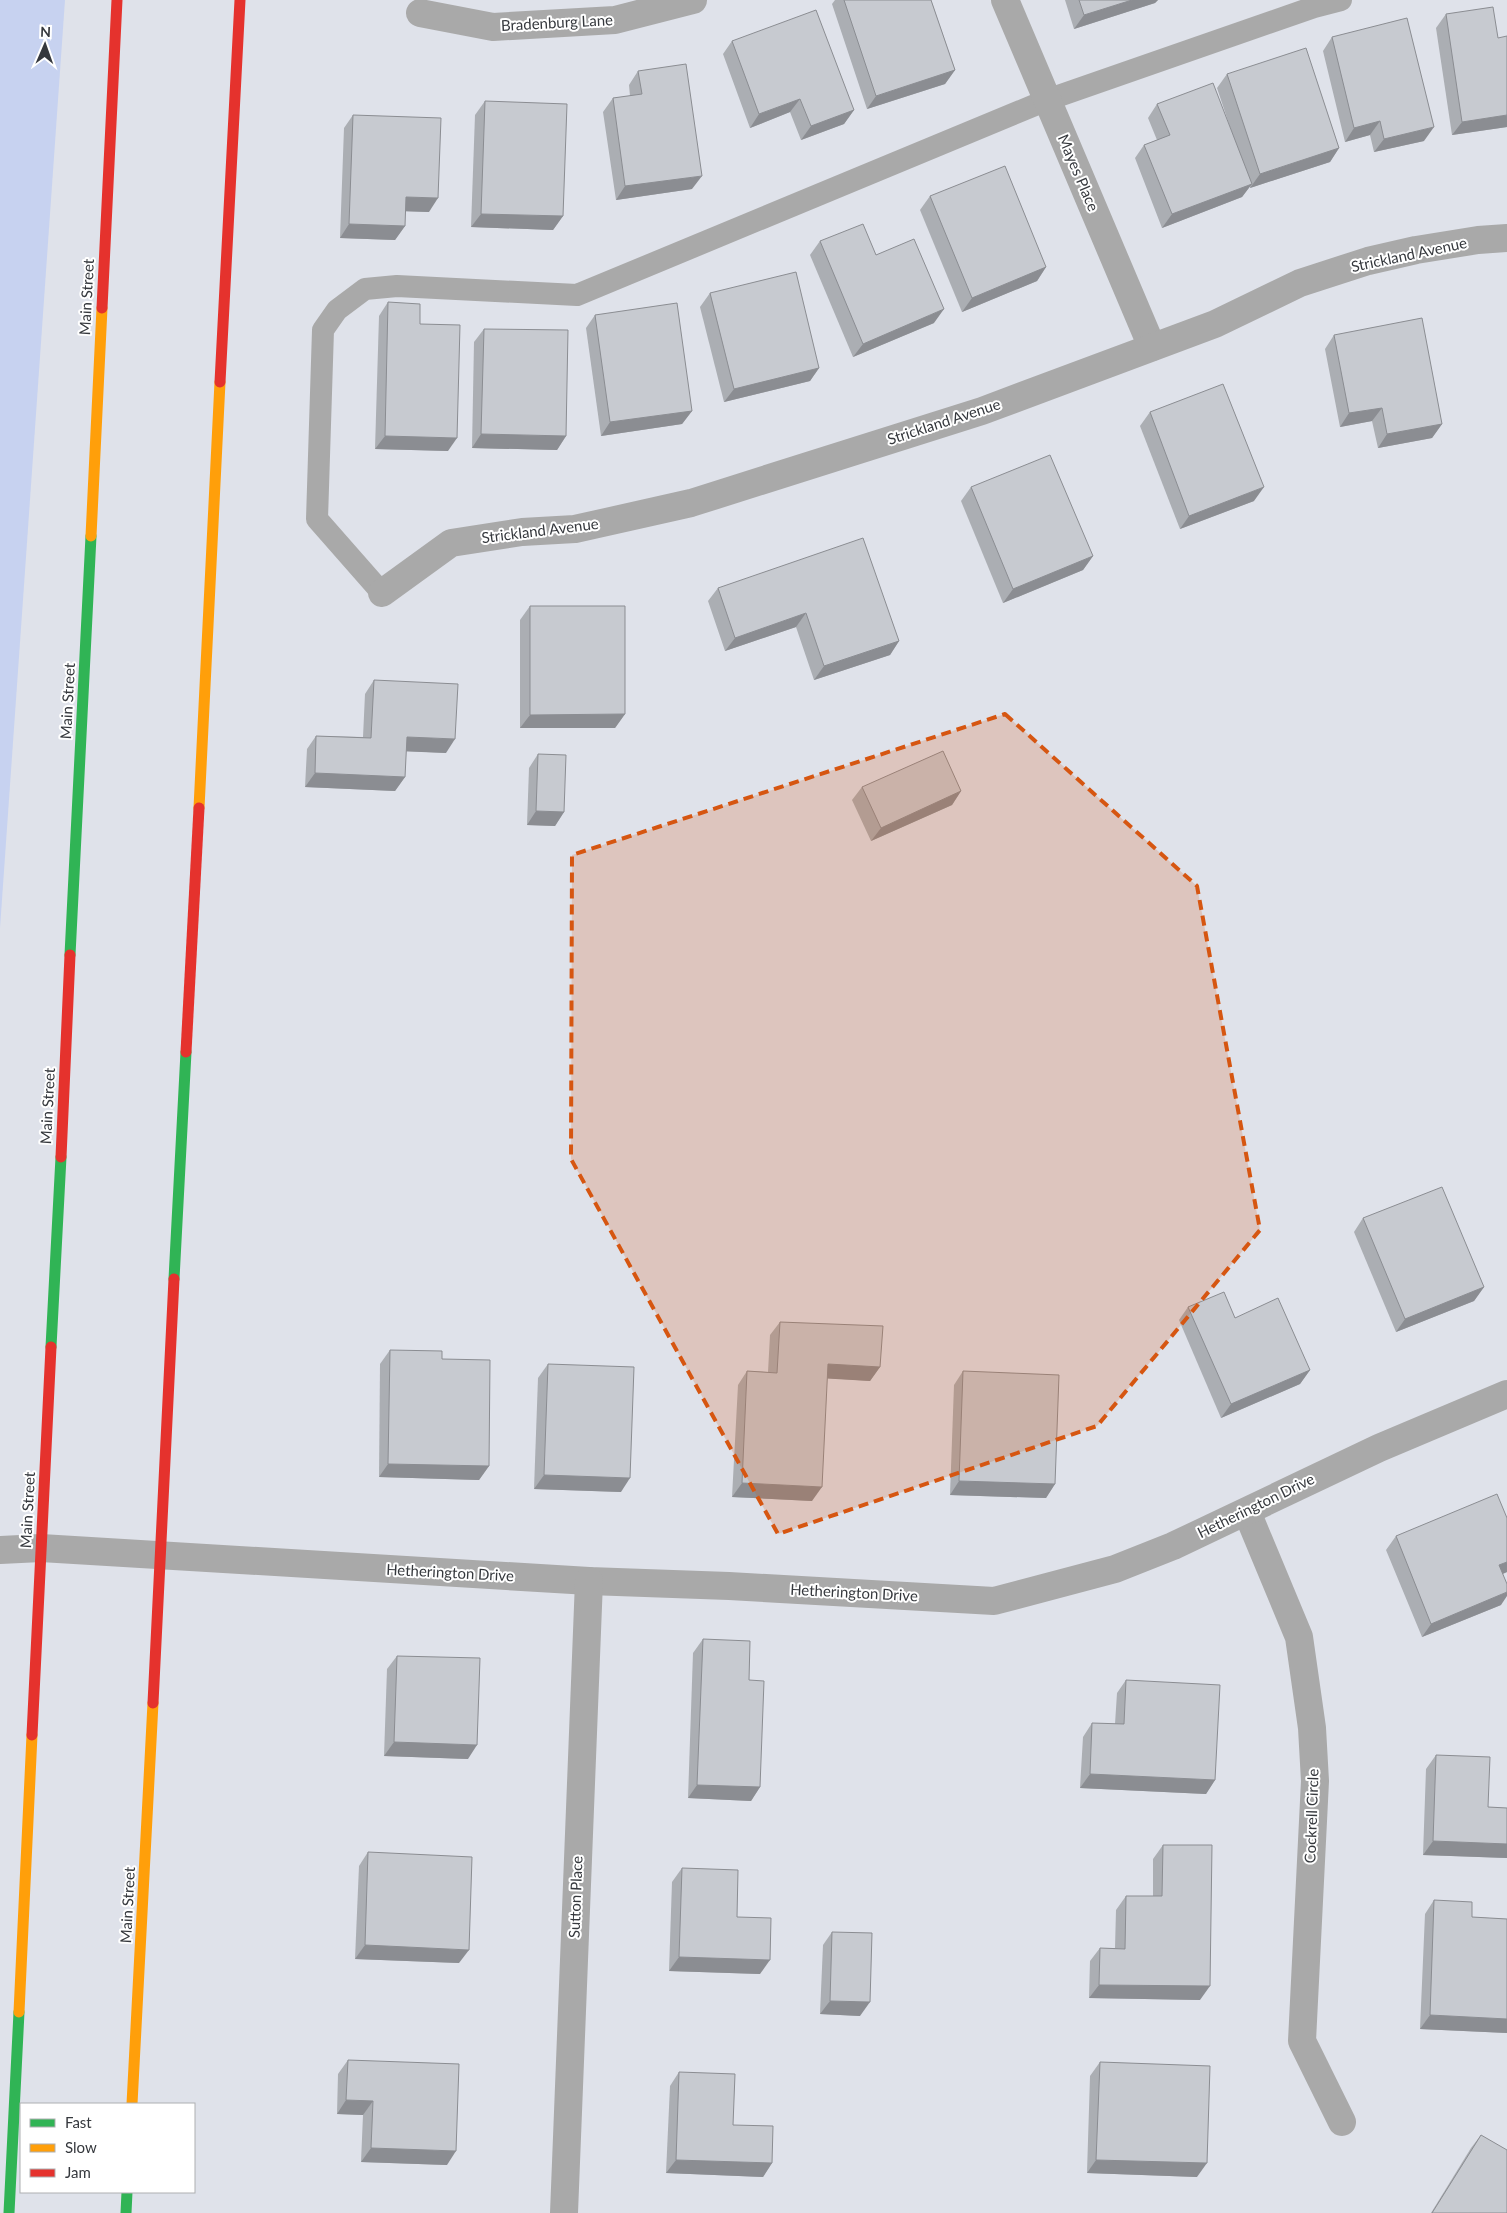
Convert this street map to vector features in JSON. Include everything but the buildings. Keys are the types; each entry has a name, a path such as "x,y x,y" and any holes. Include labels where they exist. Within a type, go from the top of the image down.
{"main road":[{"name":"Main Street","path":"9,2213 117,0"},
{"name":"Main Street","path":"132,2103 240,0"},
{"path":"126,2213 128,2193"}],"street":[{"name":"Bradenburg Lane","path":"420,13 493,26 512,26 615,20 692,0"},
{"name":"Mayes Place","path":"1005,0 1152,347"},
{"name":"Strickland Avenue","path":"382,593 451,543 522,532 575,529 691,503 736,487 982,411 1215,324 1300,283 1368,261 1434,247 1478,240 1507,238"},
{"name":"Hetherington Drive","path":"0,1550 41,1548 589,1581 729,1586 994,1602 1115,1569 1173,1546 1379,1448 1507,1394"},
{"name":"Cockrell Circle","path":"1247,1512 1298,1637 1312,1728 1315,1781 1302,2041 1342,2122"},
{"name":"Sutton Place","path":"564,2213 589,1581"}],"lane":[{"path":"382,593 317,519 324,330 337,310 365,289 397,286 576,295 1047,100 1305,10 1341,0"}],"highlighted area":[{"path":"1005,714 1197,886 1260,1230 1097,1426 778,1534 571,1159 572,855"}],"shaded area":[{"path":"0,0 65,0 0,928"}],"traffic: fast":[{"path":"70,955 91,536"},
{"path":"174,1279 186,1052"},
{"path":"51,1347 61,1157"},
{"path":"9,2213 19,2012"},
{"path":"126,2213 127,2193"}],"traffic: slow":[{"path":"91,536 102,308"},
{"path":"199,808 220,382"},
{"path":"132,2103 153,1703"},
{"path":"19,2012 32,1735"}],"traffic: jam":[{"path":"102,308 117,0"},
{"path":"220,382 240,0"},
{"path":"186,1052 199,808"},
{"path":"61,1157 70,955"},
{"path":"153,1703 174,1279"},
{"path":"32,1735 51,1347"}]}
